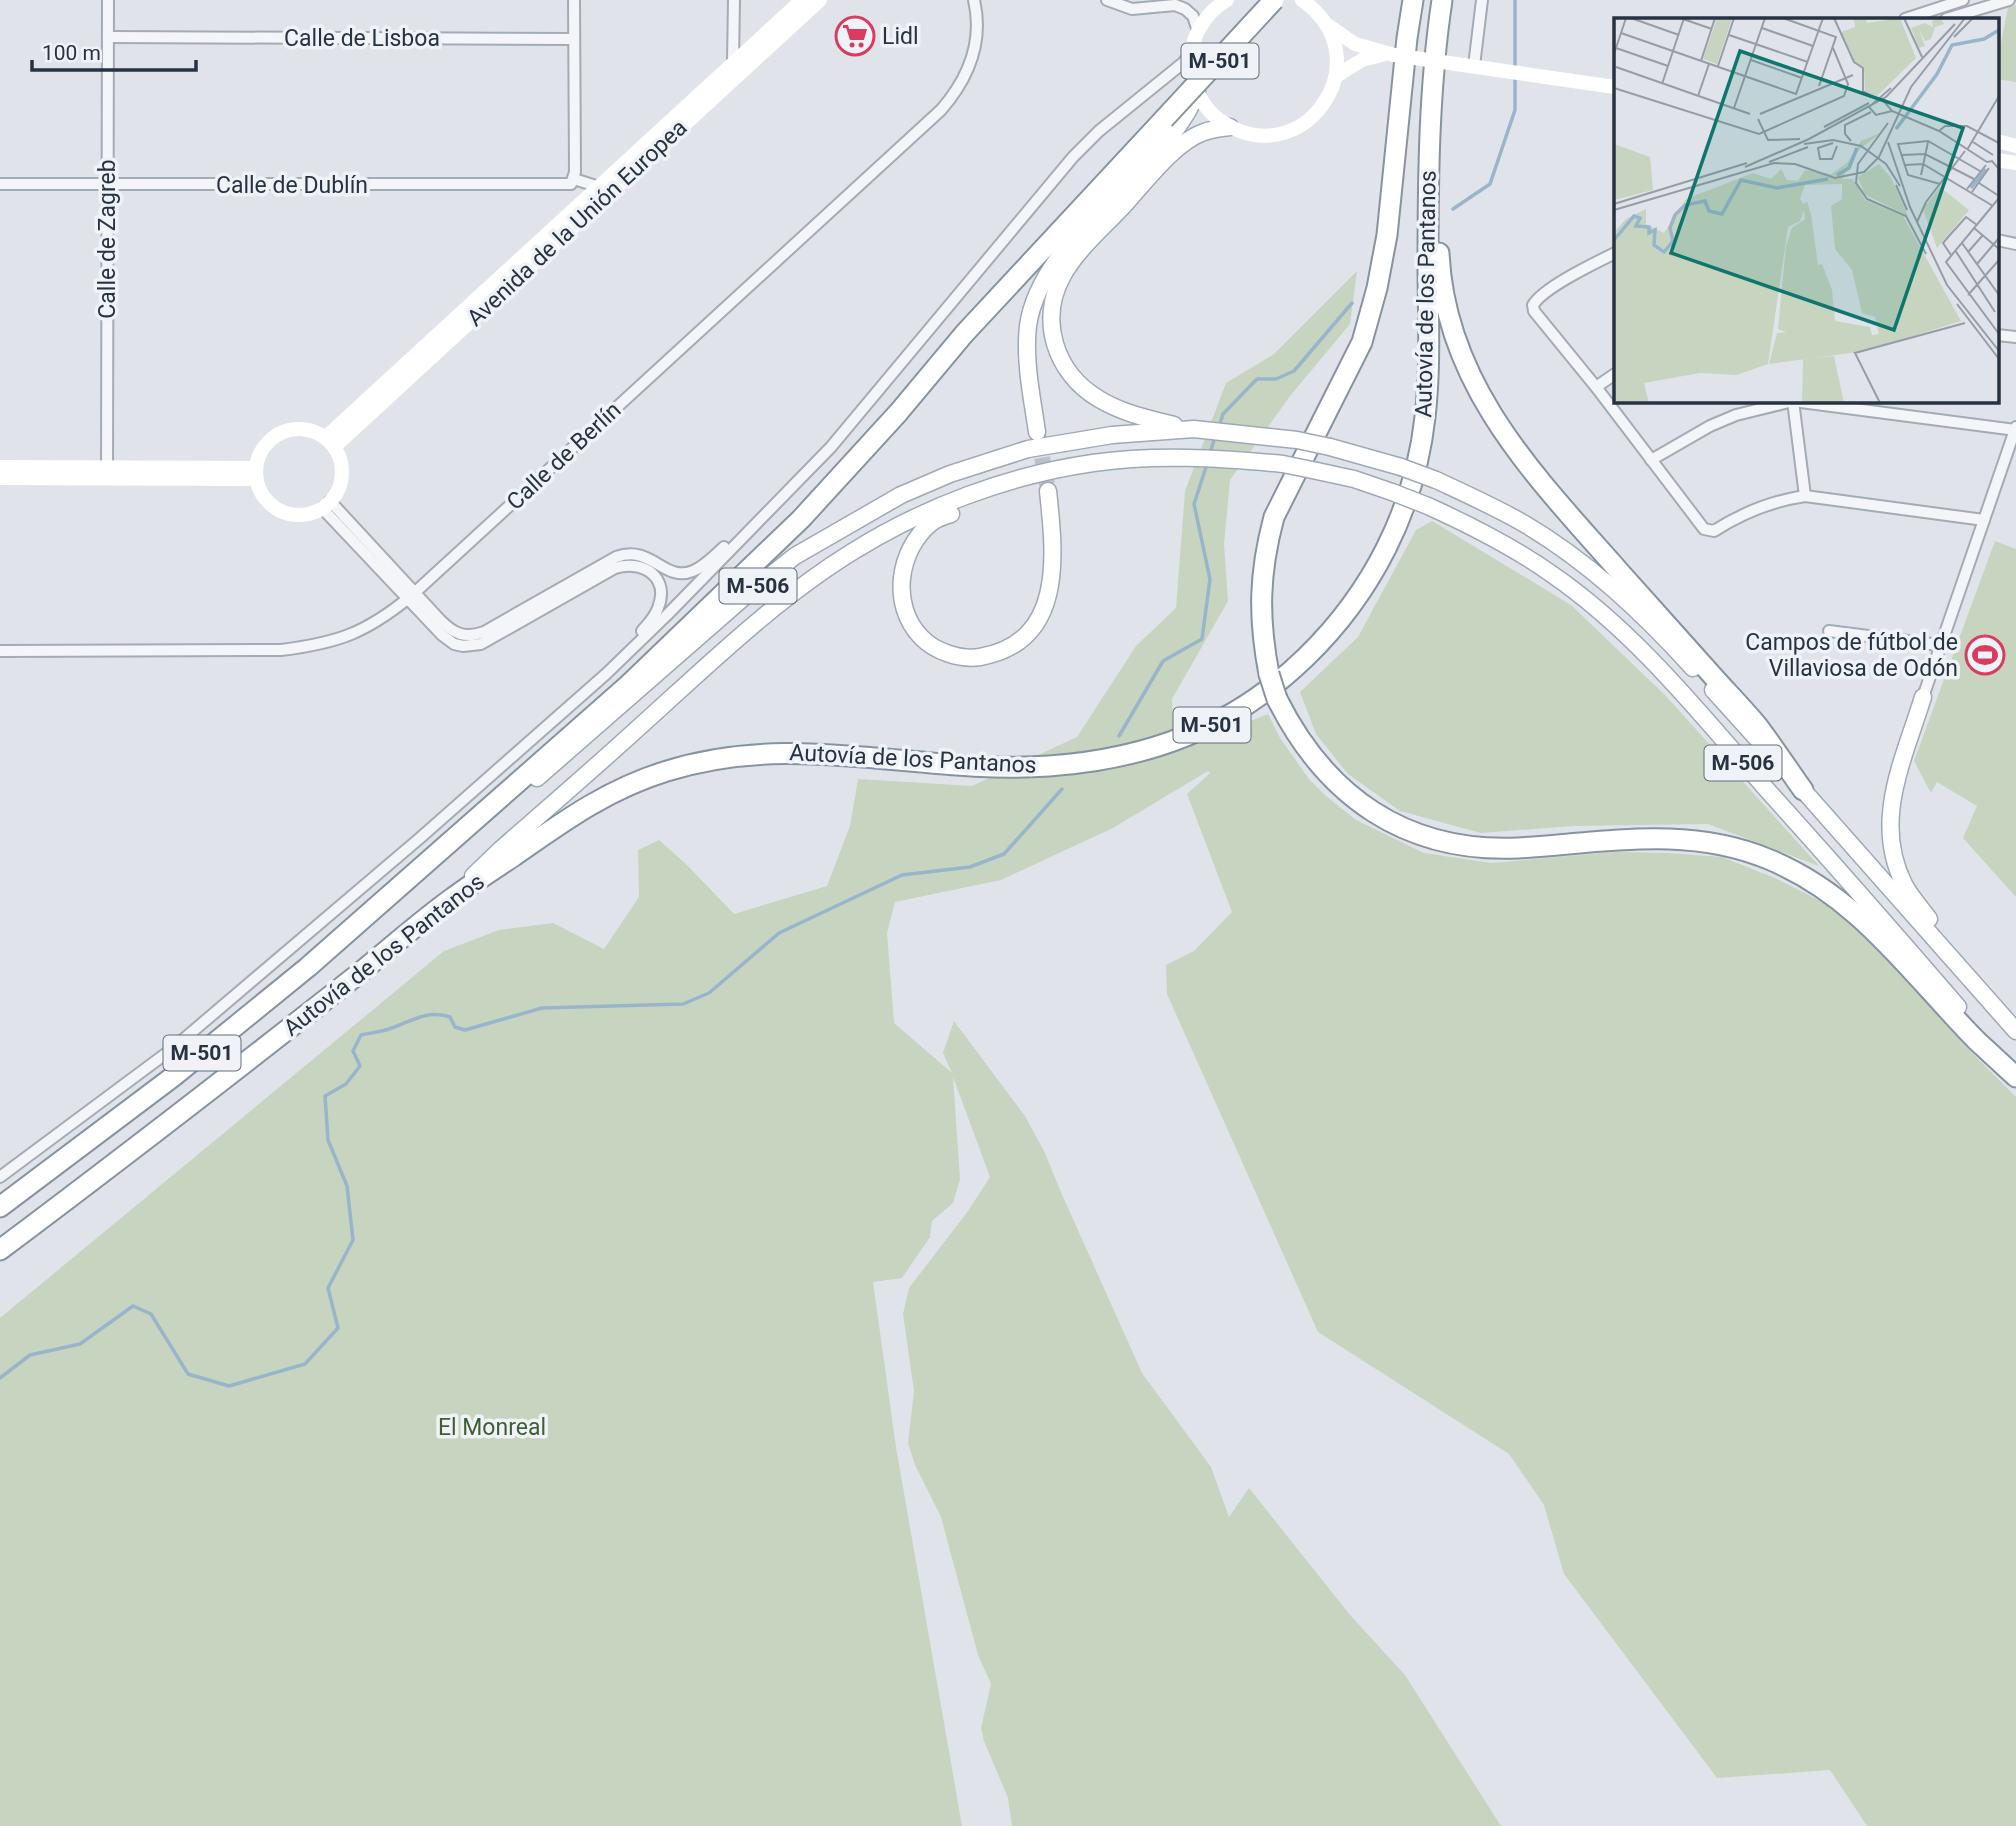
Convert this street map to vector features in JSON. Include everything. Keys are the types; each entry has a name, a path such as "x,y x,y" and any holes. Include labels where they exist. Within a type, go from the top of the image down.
{"highway":[{"name":"Autovía de los Pantanos","path":"0,1207 174,1076 397,891 626,687 801,519 898,413 964,334 1274,0"},
{"path":"1413,0 1387,235 1377,288 1362,342 1274,517 1261,580 1260,616 1269,674 1277,699 1302,744 1318,765 1347,793 1377,815 1439,840 1480,847 1515,848 1668,837 1703,841 1766,858 1797,872 1842,901 1886,942 1977,1040 2016,1076"},
{"name":"Autovía de los Pantanos","path":"0,1250 127,1155 449,900 582,808 614,791 668,770 757,753 794,752 1022,768 1081,764 1122,757 1191,735 1248,705 1287,675 1336,626 1362,591 1385,552 1405,509 1418,462 1428,375 1429,189 1433,90 1443,0"},
{"path":"1433,90 1438,153 1439,270 1448,312 1474,383 1493,419 1532,472 1756,724 1803,790"}],"main road":[{"path":"1037,432 1027,356 1028,326 1032,308 1046,277 1073,240 1175,132 1197,92"},
{"path":"1194,429 1126,412 1098,399 1076,380 1054,346 1050,327 1052,303 1063,275 1084,248 1177,149 1201,132 1230,127"},
{"name":"M-506","path":"397,891 472,834 757,586 795,556 851,522 901,495 950,474 1028,449 1112,435 1194,429 1237,432 1330,447 1436,480 1524,524 1605,581 1659,631 2011,1026"},
{"name":"M-506","path":"449,900 501,849 781,602 852,552 916,517 1007,482 1093,463 1223,458 1283,464 1354,479 1428,506 1513,548 1556,576 1620,629 1668,678 1898,936 1958,1008 2016,1070"},
{"path":"1007,482 983,500 932,521 915,540 902,566 901,593 909,619 922,638 943,652 968,659 995,654 1023,641 1039,619 1049,594 1053,555 1048,491"},
{"path":"1923,697 1892,796 1890,846 1905,887 2011,1026"}],"street":[{"name":"Calle de Zagreb","path":"107,473 108,0"},
{"path":"574,0 574,178 578,203"},
{"path":"733,62 734,0"},
{"name":"Avenida de la Unión Europea","path":"329,442 596,186 802,0"},
{"name":"Avenida de la Unión Europea","path":"329,442 820,0"},
{"name":"Calle de Berlín","path":"0,651 281,650 316,645 351,634 383,619 940,110 968,73 974,54 977,37 974,0"},
{"path":"1107,0 1132,9 1175,5 1193,16 1198,31"},
{"path":"1190,54 1197,92 1216,118 1230,127 1255,135 1293,130 1309,120 1322,107 1331,92 1338,59 1335,41 1328,25 1315,9 1302,0"},
{"path":"1474,66 1482,0"},
{"path":"1908,18 1963,0"},
{"path":"1949,18 2009,0"},
{"path":"0,1177 172,1049 420,838 606,674 831,447 1073,157 1099,131 1183,63 1190,54 1198,31 1218,1"},
{"path":"1328,25 1356,44 1394,55 1614,87"},
{"name":"Calle de Lisboa","path":"109,37 574,39"},
{"path":"1336,76 1374,55 1394,55"},
{"path":"1998,141 2016,146"},
{"path":"1998,160 2016,163"},
{"name":"Calle de Dublín","path":"0,184 574,178 596,186"},
{"path":"1998,240 2016,244"},
{"path":"1614,254 1554,287 1535,301 1534,311 1704,528 1714,531 1761,507 1805,496 1984,520"},
{"path":"1998,335 2016,337"},
{"path":"1596,387 1614,375"},
{"path":"1651,460 1710,426 1736,415 1789,402"},
{"path":"1793,402 1805,496"},
{"path":"1801,402 2016,429 1923,697"},
{"path":"305,429 329,442 342,467 336,494 326,505 301,516 286,514 263,497 256,473 259,456 266,443 277,435 305,429"},
{"path":"0,467 107,473"},
{"path":"0,478 107,473 256,473"},
{"path":"411,596 453,632 468,636 477,635 624,554 640,554 680,574 691,572 706,563 782,497"},
{"path":"326,505 447,639 463,646 490,639 615,568 626,564 645,568 657,582 660,592 657,611 606,674"},
{"path":"1829,631 1939,645"}],"green space":[{"path":"2016,5 2016,82 1998,79 1998,58 2008,7"},
{"name":"El Monreal","path":"1357,271 1350,324 1290,396 1230,480 1224,544 1228,601 1172,699 1174,752 1268,714 1280,738 1309,779 1326,796 1356,820 1424,853 1491,863 1615,852 1669,853 1722,857 1775,878 1830,906 1874,945 1972,1053 2016,1097 2016,1826 1867,1826 1830,1770 1717,1778 1564,1574 1544,1505 1509,1454 1318,1332 1167,994 1166,965 1194,951 1232,912 1187,794 1210,773 1208,771 1113,828 1001,880 895,902 887,933 894,1023 952,1073 943,1053 954,1021 1025,1116 1045,1153 1142,1373 1211,1467 1229,1517 1249,1488 1350,1615 1405,1675 1501,1826 1012,1826 1008,1798 981,1728 991,1684 978,1655 941,1517 915,1465 908,1443 914,1391 903,1314 909,1288 968,1211 990,1177 953,1077 960,1179 953,1203 932,1221 930,1237 902,1278 873,1282 896,1447 962,1826 0,1826 0,1318 444,951 499,930 553,923 604,949 639,897 638,850 659,840 734,914 827,886 850,826 858,779 972,786 1077,737 1136,646 1176,608 1185,491 1226,383 1274,354"},
{"path":"1432,521 1571,605 1666,696 1819,866 1708,824 1574,826 1481,833 1400,811 1348,774 1316,734 1300,692 1358,637 1416,530"},
{"name":"Campos de fútbol de Villaviosa de Odón","path":"1995,541 2016,549 2016,897 1963,838 1977,806 1937,782 1931,793 1914,761"}],"waterway":[{"path":"1515,0 1515,68"},
{"path":"1453,209 1490,184 1515,110 1515,76"},
{"path":"1219,427 1223,414 1257,379 1276,379 1294,371 1352,303"},
{"path":"1210,453 1215,437"},
{"path":"1119,736 1163,661 1202,639 1210,579 1194,504 1207,464"},
{"path":"0,1378 30,1355 80,1344 133,1306 151,1314 188,1374 229,1386 305,1364 338,1328 328,1288 353,1240 347,1186 328,1140 325,1096 346,1084 360,1066 353,1051 361,1035 434,1015 450,1017 455,1027 465,1030 542,1008 683,1004 709,993 779,933 902,875 970,867 1004,854 1062,789"}],"tunnel":[{"path":"1038,434 1047,484"}],"place":[{"name":"Lidl","path":"855,36"},
{"name":"Campos de fútbol de Villaviosa de Odón","path":"1985,655"}]}
